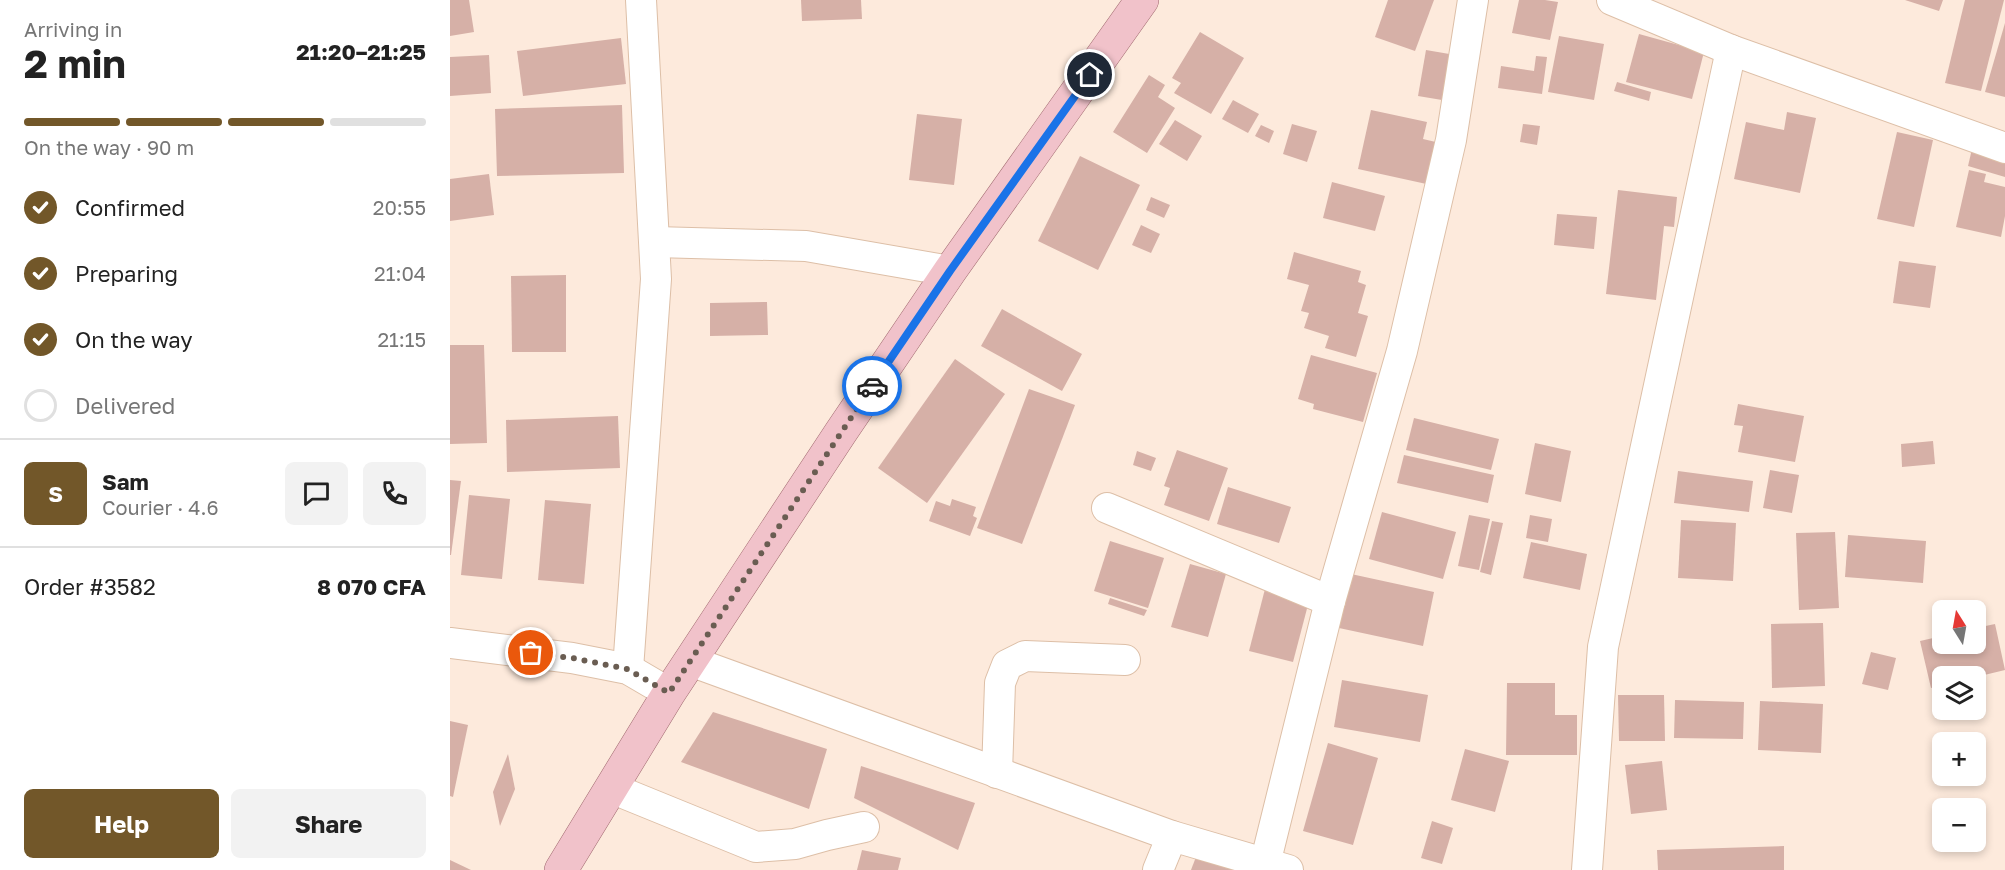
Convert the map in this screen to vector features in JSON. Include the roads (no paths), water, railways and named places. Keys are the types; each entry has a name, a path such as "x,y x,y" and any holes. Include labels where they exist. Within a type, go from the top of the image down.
{"main road":[{"path":"561,870 669,693 841,432 950,271 1142,0"}],"street":[{"path":"627,669 656,279 641,0"},
{"path":"690,661 1172,837 1276,867 1330,601 1402,351 1452,140 1473,0"},
{"path":"1612,0 1731,51 2005,147"},
{"path":"1587,870 1603,647 1731,51"},
{"path":"655,242 806,246 950,271"},
{"path":"1107,508 1330,601"},
{"path":"450,643 572,658 627,669 669,693"},
{"path":"997,773 1000,683 1007,665 1025,656 1125,660"},
{"path":"612,788 756,847 795,844 864,827"},
{"path":"1158,870 1172,837"}]}
